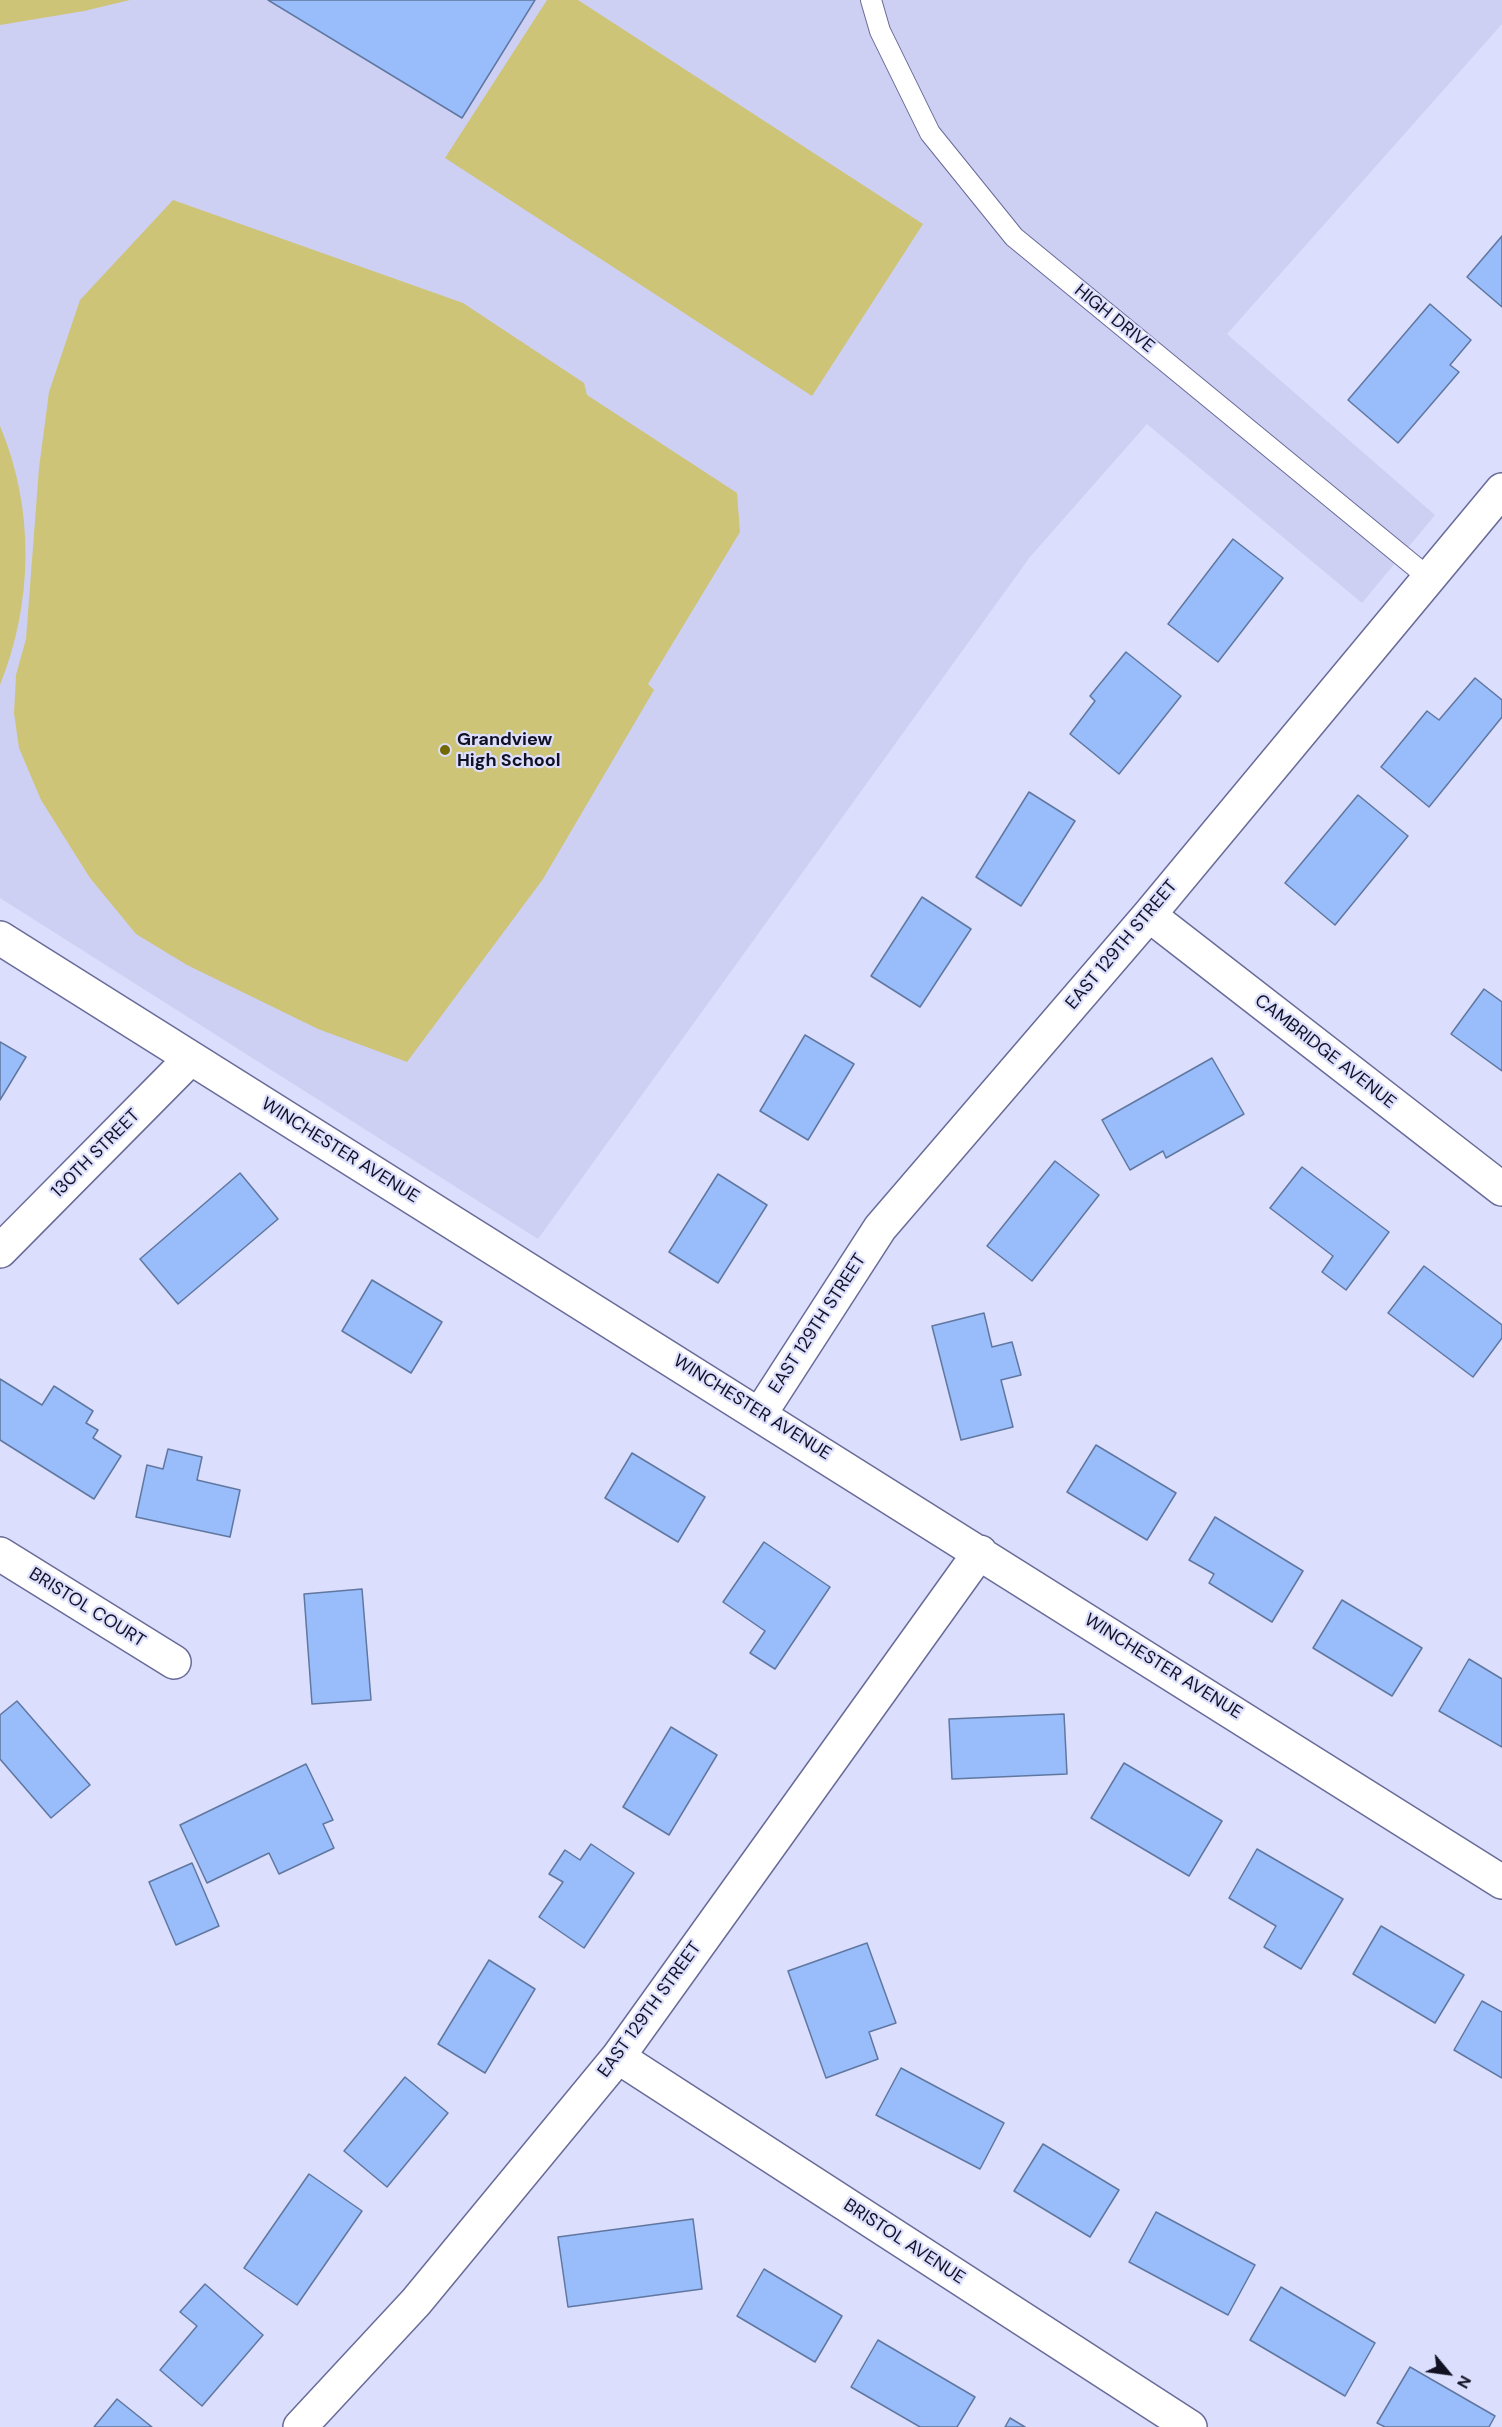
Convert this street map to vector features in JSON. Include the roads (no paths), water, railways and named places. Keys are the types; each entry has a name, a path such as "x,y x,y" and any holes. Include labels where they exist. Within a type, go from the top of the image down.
{"street":[{"name":"EAST 129TH STREET","path":"760,1414 880,1228 1149,915 1502,490"},
{"name":"CAMBRIDGE AVENUE","path":"1149,915 1502,1189"},
{"name":"WINCHESTER AVENUE","path":"0,938 760,1414 974,1560 1502,1882"},
{"name":"130TH STREET","path":"0,1251 191,1058"},
{"name":"BRISTOL COURT","path":"0,1554 174,1662"},
{"name":"EAST 129TH STREET","path":"300,2427 416,2302 618,2056 974,1560"},
{"name":"BRISTOL AVENUE","path":"618,2056 1190,2427"}],"lane":[{"name":"HIGH DRIVE","path":"871,0 880,31 930,134 1014,237 1429,578"}],"place":[{"name":"Grandview High School","path":"445,750"}]}
